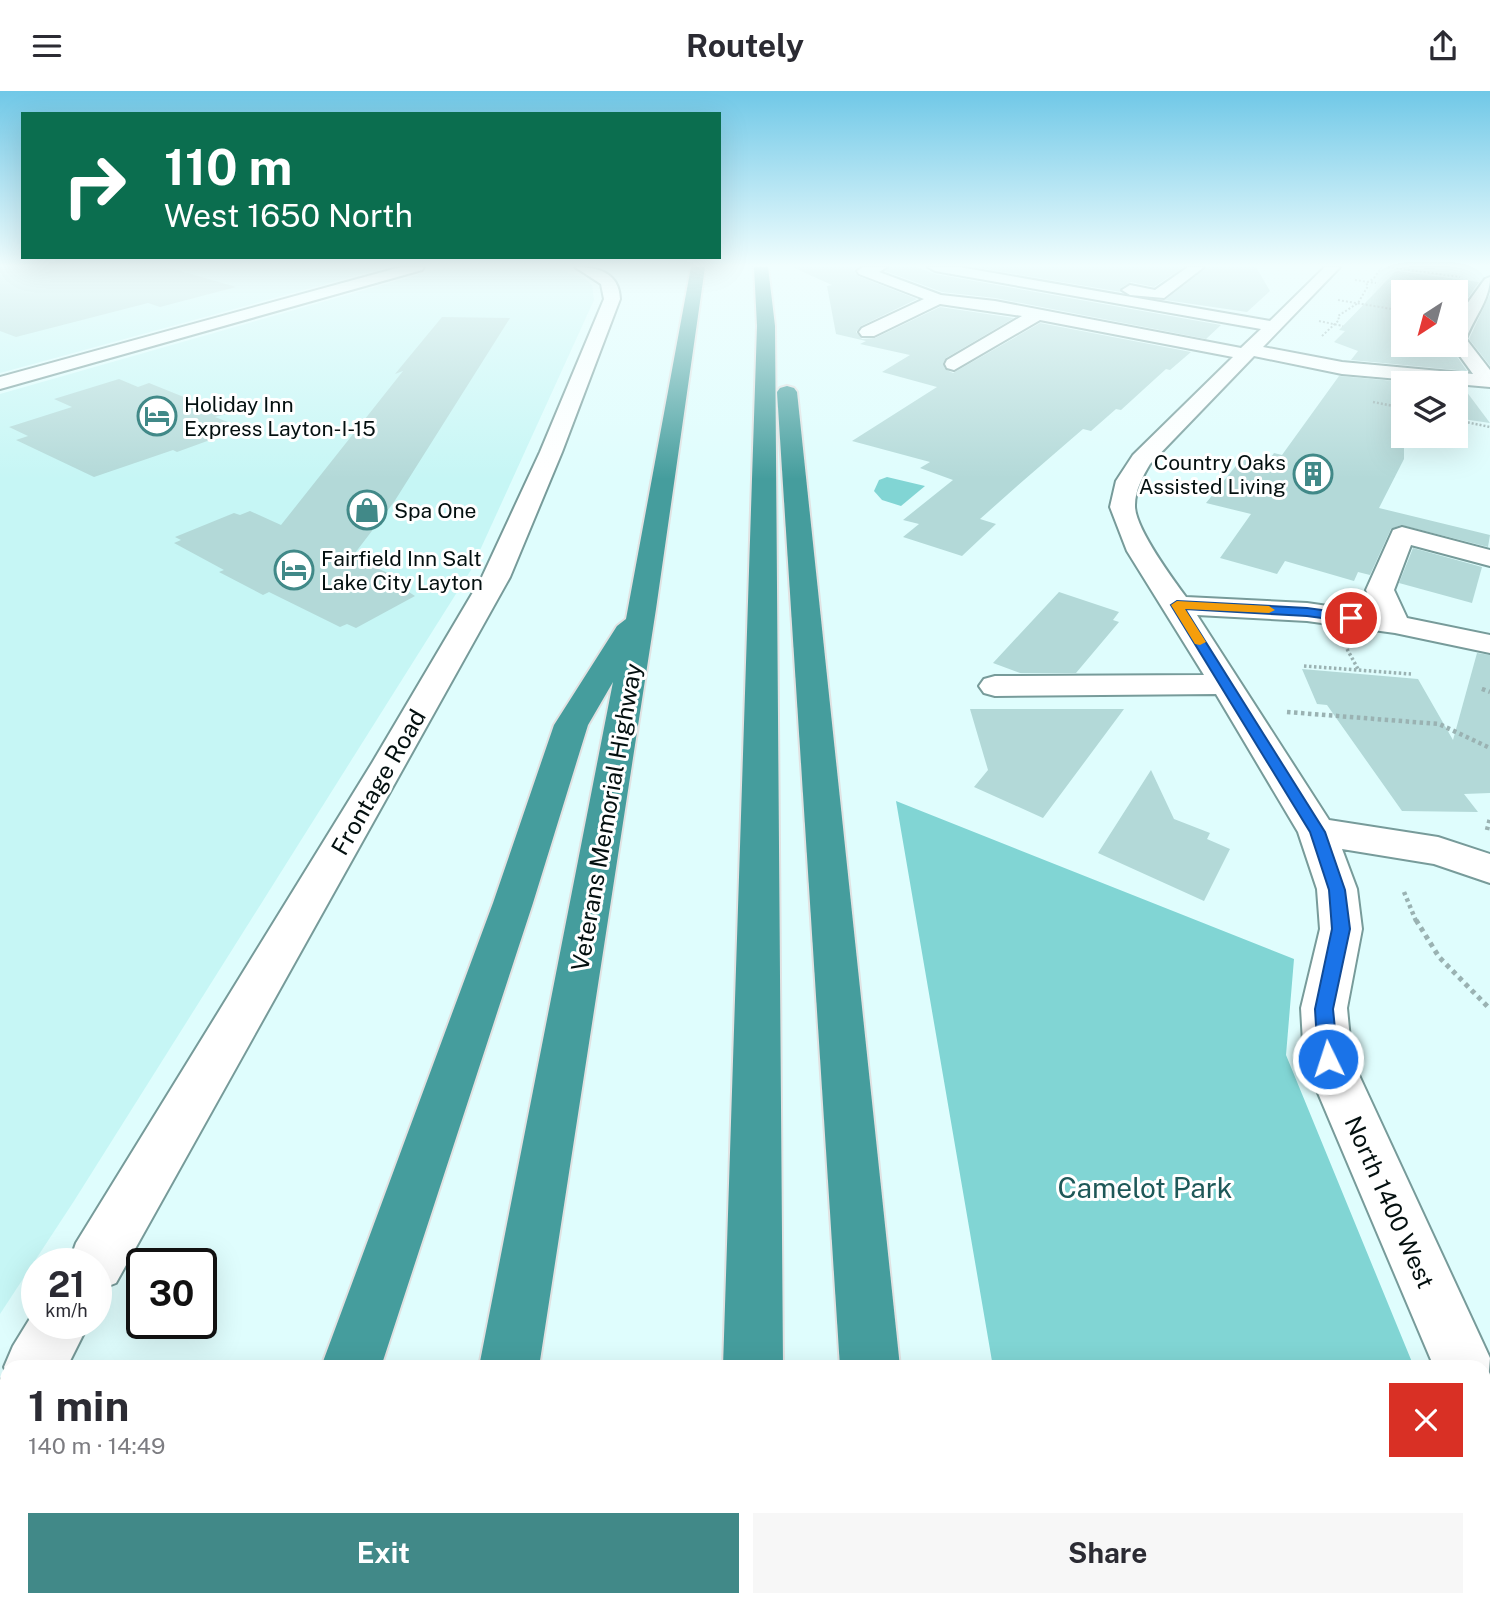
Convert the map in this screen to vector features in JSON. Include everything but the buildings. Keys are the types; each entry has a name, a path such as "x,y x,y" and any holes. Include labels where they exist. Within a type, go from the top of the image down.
{"highway":[{"name":"Veterans Memorial Highway","path":"510,1360 642,609 686,338"},
{"path":"753,1360 766,338"},
{"path":"775,338 783,348 869,1360"},
{"path":"353,1360 513,903 571,725 642,609"}],"street":[{"path":"0,383 163,338"},
{"name":"Frontage Road","path":"105,1248 390,763 496,577 597,338"},
{"path":"954,364 998,338"},
{"path":"1168,338 1342,367 1489,381"},
{"path":"1247,352 1261,338"},
{"path":"1457,338 1489,381"},
{"name":"North 1400 West","path":"1247,352 1141,460 1125,494 1140,551 1177,605 1317,832 1337,890 1341,929 1324,1009 1328,1059 1461,1360"},
{"path":"1395,624 1380,590 1402,535 1490,558"},
{"path":"1177,605 1307,612 1395,624 1490,644"},
{"path":"995,686 1233,696"},
{"path":"1317,832 1438,851 1490,869"},
{"path":"38,1360 51,1339"}],"path":[{"path":"1319,342 1323,338"},
{"path":"1468,422 1490,427"},
{"path":"1341,638 1359,671"},
{"path":"1304,666 1411,674"},
{"path":"1482,689 1490,692"},
{"path":"1233,696 1439,723 1490,748"},
{"path":"1404,892 1415,926 1439,960 1490,1009"}],"shaded area":[{"path":"0,338 129,338 0,373"},
{"path":"197,338 577,338 471,570 43,1248 21,1248 21,1282 0,1314 0,394"}],"green space":[{"path":"887,477 925,486 901,506 882,500 874,491 879,480"},
{"name":"Camelot Park","path":"896,801 1294,959 1286,1055 1411,1360 992,1360"}],"slow traffic":[{"path":"1200,642 1177,605 1269,610"}],"place":[{"name":"Holiday Inn Express Layton-I-15","path":"157,416"},
{"name":"Country Oaks Assisted Living","path":"1313,474"},
{"name":"Spa One","path":"367,510"},
{"name":"Fairfield Inn Salt Lake City Layton","path":"294,570"}],"route":[{"path":"1328,1059 1324,1009 1341,929 1337,890 1317,832 1177,605 1307,612 1351,618"}]}
